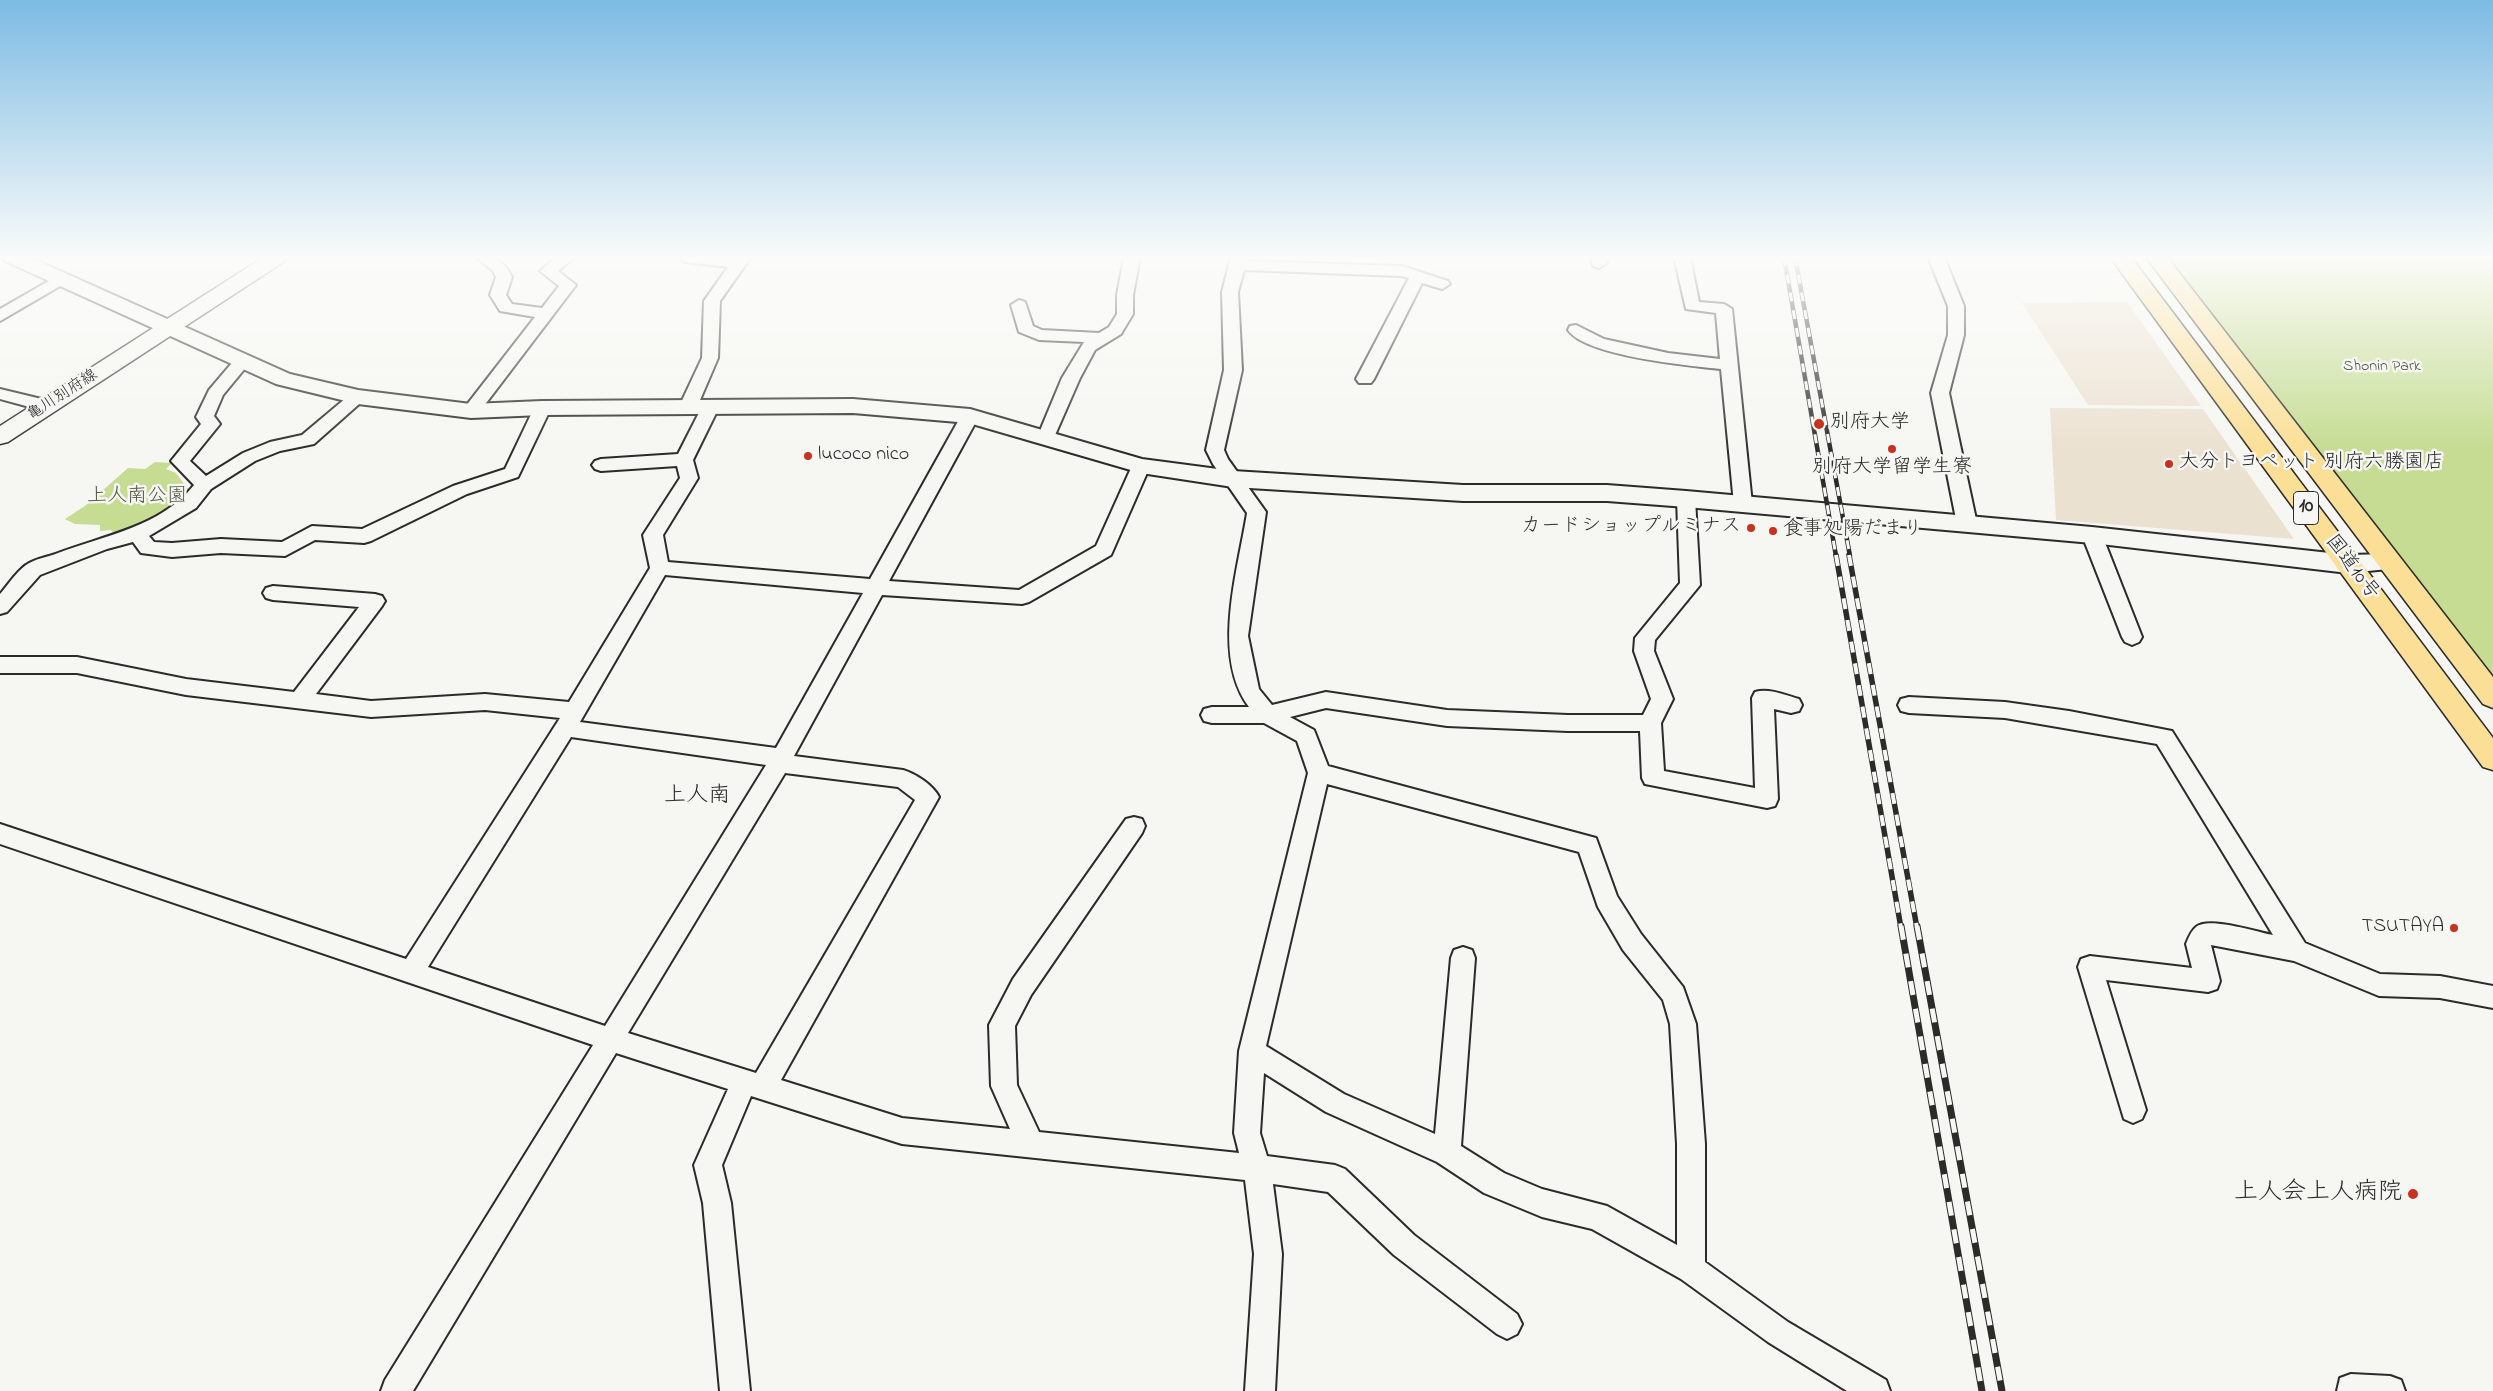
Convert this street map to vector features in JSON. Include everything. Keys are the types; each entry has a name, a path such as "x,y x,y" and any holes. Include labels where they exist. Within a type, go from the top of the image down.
{"highway":[{"name":"国道10号","path":"2168,322 2493,759"},
{"name":"国道10号","path":"2206,322 2493,697"}],"main road":[{"name":"亀川別府線","path":"0,437 176,322"}],"street":[{"path":"153,322 283,378 358,397 471,411 542,408 853,406 970,416 1141,466 1233,479 1463,493 1607,493 2092,535 2348,564 2389,562"},
{"path":"471,411 540,322"},
{"path":"688,407 710,358 711,322"},
{"path":"1023,322 1025,329 1039,335 1100,338"},
{"path":"1046,438 1071,378 1088,347 1115,330 1120,322"},
{"path":"1231,322 1233,370 1215,450 1219,460 1257,512 1238,636 1249,691 1268,715 1306,736 1318,773 1252,1051 1247,1132 1257,1168 1268,1254 1260,1391"},
{"path":"1365,379 1394,322"},
{"path":"1725,322 1743,504"},
{"path":"1956,322 1956,335 1940,393 1967,524"},
{"path":"1576,330 1599,343 1668,358 1729,365"},
{"path":"204,485 180,461 211,424 205,418 208,405 215,391 243,361"},
{"path":"0,394 48,406"},
{"path":"0,607 32,570 101,544 137,534 158,524 189,504 204,485 249,457 276,446 308,440 358,397"},
{"path":"412,972 570,719 660,568 653,535 690,478 684,460 710,407"},
{"path":"137,534 148,548 172,550 221,546 285,549 312,533 364,536 460,490 512,473 542,408"},
{"path":"396,1391 612,1040 782,758 970,416"},
{"path":"601,465 684,460"},
{"path":"660,568 875,587 1022,596 1104,550 1141,466"},
{"path":"1686,499 1690,585 1645,638 1644,651 1662,699 1650,723 1653,778 1767,798 1763,698 1791,705"},
{"path":"2092,535 2132,637"},
{"path":"273,593 375,601 300,700"},
{"path":"0,665 77,665 186,687 371,709 485,702 782,758 791,766 903,779 928,797 753,1084 708,1165 717,1203 735,1391"},
{"path":"1212,715 1268,715 1326,700 1447,718 1568,723 1650,723"},
{"path":"1909,705 1952,704 2054,716 2164,737 2296,951"},
{"path":"1318,773 1588,845 1606,900 1632,942 1674,995 1683,1024 1691,1144 1691,1269"},
{"path":"1032,1146 1004,1086 1002,1025 1022,987 1134,826"},
{"path":"0,834 612,1040 902,1131 1257,1168 1335,1179 1404,1245 1507,1324"},
{"path":"2132,1110 2090,967 2208,981 2198,944 2205,934 2222,935 2296,951 2379,985 2440,986 2493,997"},
{"path":"1447,1153 1463,958"},
{"path":"1252,1051 1335,1102 1447,1153 1502,1186 1542,1203 1597,1216 1691,1269 1778,1332 1875,1391"},
{"path":"2350,1389 2390,1391"}],"shaded area":[{"path":"2034,322 2141,322 2201,406 2088,405"},
{"path":"2050,408 2203,409 2294,539 2056,520"}],"green space":[{"name":"Shonin Park","path":"2215,322 2493,322 2493,678 2382,559"},
{"name":"上人南公園","path":"155,462 172,463 166,469 176,473 188,489 172,506 156,518 117,536 111,530 100,531 100,525 75,524 65,519 85,506 128,468 145,469"}],"railway":[{"path":"1795,322 1836,556"},
{"path":"1807,322 1850,556"},
{"path":"1836,555 1901,928"},
{"path":"1849,555 1917,928"},
{"path":"1901,926 1982,1391"},
{"path":"1917,926 2002,1391"}],"place":[{"name":"別府大学","path":"1819,424"},
{"name":"別府大学留学生寮","path":"1892,449"},
{"name":"lucoco nico","path":"808,456"},
{"name":"大分トヨペット 別府六勝園店","path":"2169,464"},
{"name":"カードショップルミナス","path":"1751,528"},
{"name":"食事処陽だまり","path":"1773,531"},
{"name":"TSUTAYA","path":"2454,928"},
{"name":"上人会上人病院","path":"2413,1194"}],"district":[{"name":"上人南","path":"697,797"}]}
